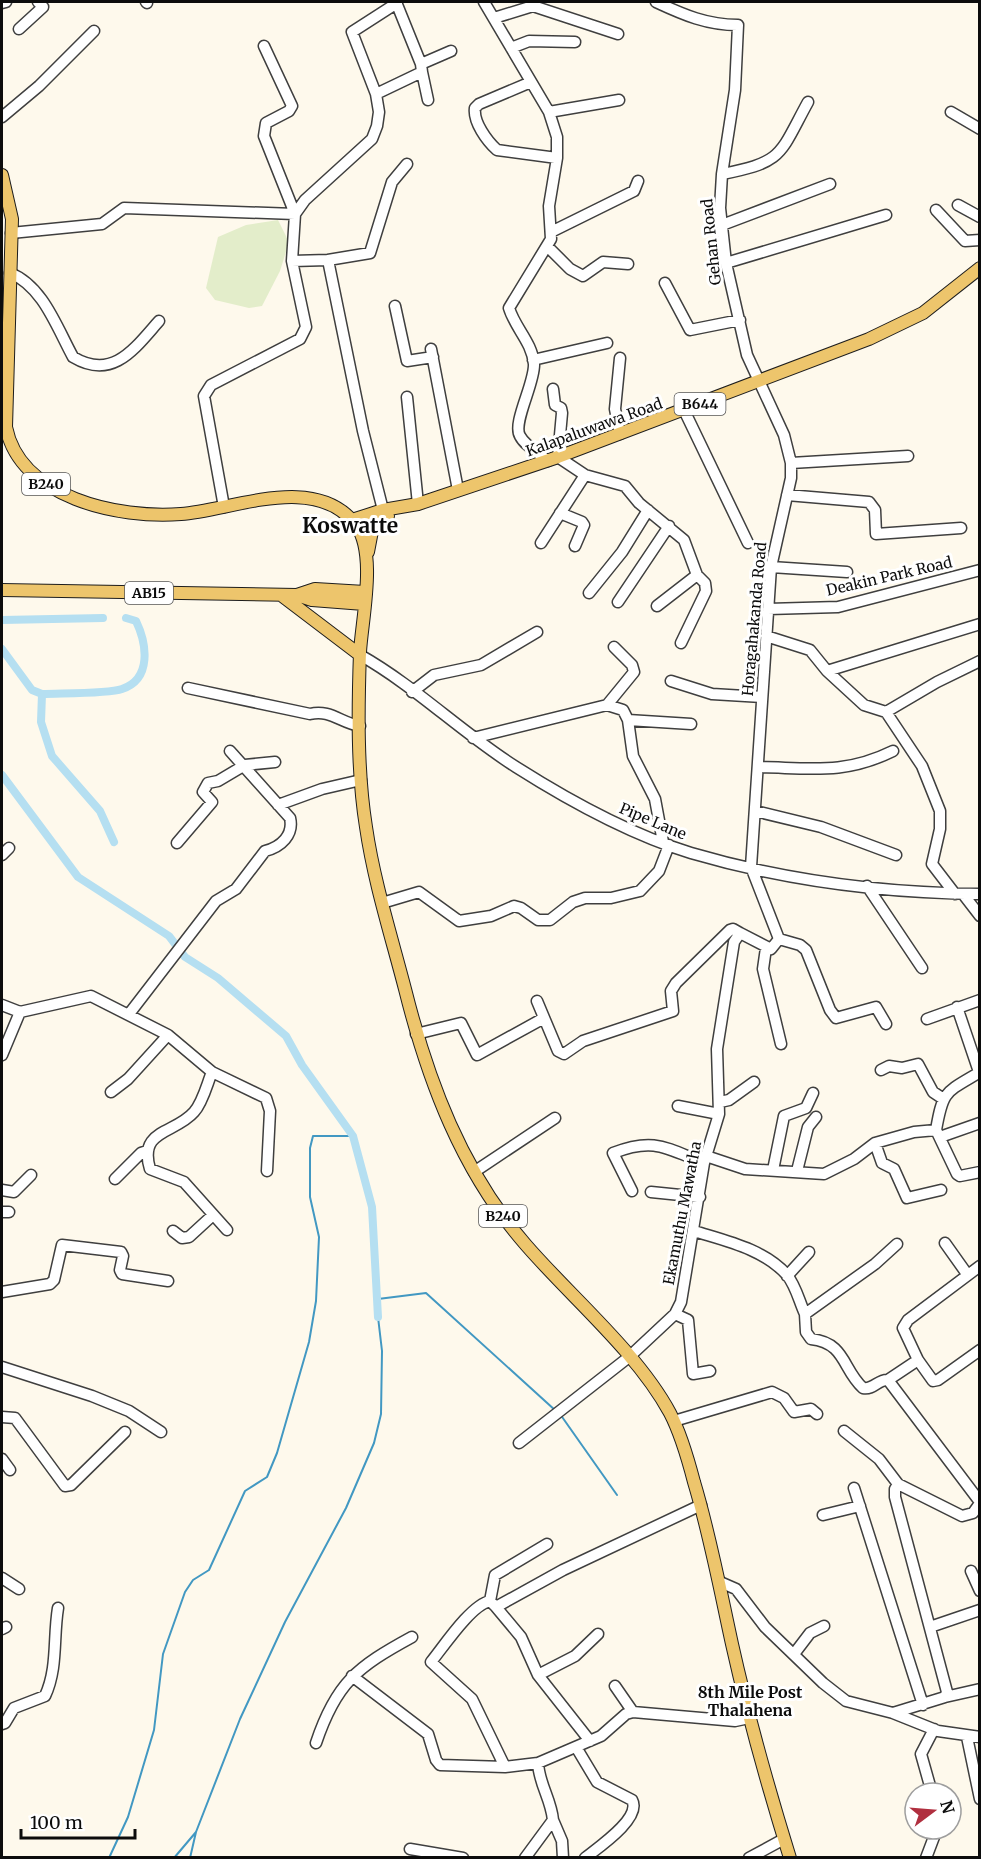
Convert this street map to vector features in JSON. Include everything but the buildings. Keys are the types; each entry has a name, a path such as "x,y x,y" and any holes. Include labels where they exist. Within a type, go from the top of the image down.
{"main road":[{"name":"B240","path":"2,175 10,207 11,233 6,260 10,273 3,416 8,438 18,458 40,480 64,493 110,508 142,514 176,515 272,497 307,498 332,506 354,523 364,542 366,561 360,656 360,726 361,780 366,828 382,903 416,1034 442,1108 474,1172 523,1242 629,1357 653,1387 674,1421 701,1505 749,1718 790,1857"},
{"name":"Kalapaluwawa Road","path":"354,523 553,459 869,339 914,318 954,290 980,268"},
{"path":"366,561 372,531 386,513"},
{"name":"AB15","path":"2,590 297,595 312,600 365,598"},
{"path":"281,595 360,656"}],"street":[{"path":"2,3 6,2"},
{"path":"19,29 43,7 38,2"},
{"path":"295,214 305,200 372,139 380,112 376,93 352,32 396,2 421,68 428,100"},
{"path":"483,2 549,112 557,136 557,158 549,206 551,232 547,246 509,308 512,319 527,341 533,360 530,391 517,429 520,438 553,459 585,475 625,486 648,510 684,540 697,575 705,583 706,591 681,643"},
{"name":"Gehan Road","path":"656,2 693,20 720,25 738,25 735,90 722,174 720,208 726,263 747,355 758,382"},
{"path":"494,18 533,6 618,34"},
{"path":"2,117 39,86 93,31"},
{"path":"511,48 529,41 575,42"},
{"path":"225,507 204,396 211,385 300,339 306,327 292,261 295,214 264,136 266,123 289,111 292,106 264,46"},
{"path":"376,93 451,51"},
{"path":"531,82 479,104 475,108 474,115 490,144 497,150 557,158"},
{"path":"549,112 619,100"},
{"path":"722,174 756,168 774,159 808,102"},
{"path":"951,112 980,129"},
{"path":"292,261 328,260 370,253 392,182 407,164"},
{"path":"551,232 634,191 638,181"},
{"path":"722,225 830,184"},
{"path":"958,205 980,217"},
{"path":"11,233 102,224 123,208 295,214"},
{"path":"936,210 965,241 980,240"},
{"path":"726,263 886,215"},
{"path":"547,246 570,269 583,276 603,262 628,264"},
{"path":"328,260 363,431 386,513"},
{"path":"10,273 22,278 36,290 73,357 82,362 108,365 119,361 129,355 159,321"},
{"path":"665,283 690,330 740,320"},
{"path":"395,306 407,361 432,353 458,490"},
{"path":"533,360 607,343"},
{"path":"620,358 615,410 620,434"},
{"name":"Horagahakanda Road","path":"751,867 771,567 787,495 791,463 784,435 758,382"},
{"path":"553,389 555,405 562,413 553,459"},
{"path":"407,397 418,504"},
{"path":"684,410 748,543"},
{"path":"791,463 908,456"},
{"path":"541,543 585,475"},
{"path":"787,495 869,502 875,510 876,534 961,528"},
{"path":"589,593 622,552 648,510"},
{"path":"560,513 584,525 575,546"},
{"path":"618,602 669,526"},
{"path":"771,567 847,572"},
{"name":"Deakin Park Road","path":"768,609 838,607 980,570"},
{"path":"657,606 697,575"},
{"path":"826,671 980,624"},
{"path":"412,692 434,675 481,665 537,632"},
{"path":"766,636 810,650 826,671 864,705 886,712 927,774 940,811 940,829 932,864 980,916"},
{"path":"608,705 634,672 632,665 614,647"},
{"name":"Pipe Lane","path":"360,656 515,767 564,795 666,844 785,874 867,886 980,894"},
{"path":"886,712 937,682 980,661"},
{"path":"671,681 712,694 762,697"},
{"path":"188,688 310,714 330,713 349,724 360,726"},
{"path":"382,903 419,892 459,921 491,916 514,906 538,920 550,920 573,902 585,898 611,898 640,891 659,871 666,844 655,799 633,756 628,720 623,710 608,705 473,738"},
{"path":"628,720 691,724"},
{"path":"129,1014 216,901 236,889 265,851 274,848 290,834 292,827 290,818 245,765 230,751"},
{"path":"759,767 837,769 865,764 893,751"},
{"path":"177,843 212,802 203,792 208,783 219,781 245,765 275,762"},
{"path":"278,805 322,789 361,780"},
{"path":"755,811 820,827 896,855"},
{"path":"751,867 779,939"},
{"path":"867,886 921,968"},
{"path":"537,1001 558,1051 564,1054 594,1037 663,1015 674,1008 671,992 676,983 730,930 733,929 766,948 773,948 779,939"},
{"name":"Ekamuthu Mawatha","path":"519,1443 629,1357 675,1314 681,1302 705,1160 719,1108 716,1075 717,1049 734,942 740,933"},
{"path":"779,939 800,945 806,950 830,1010 836,1018 876,1007 886,1024"},
{"path":"766,948 763,969 781,1044"},
{"path":"2,1005 20,1012 92,996 168,1035 212,1072 266,1098 270,1111 267,1171"},
{"path":"927,1019 980,1000"},
{"path":"957,1007 979,1072 950,1089 942,1098 938,1134 957,1174 960,1176 980,1172"},
{"path":"2,1054 20,1012"},
{"path":"416,1034 461,1023 477,1055 544,1018"},
{"path":"111,1092 128,1079 168,1035"},
{"path":"881,1070 889,1066 902,1068 918,1064 933,1092 942,1098"},
{"path":"212,1072 195,1111 157,1135 148,1146 147,1151 150,1169 184,1182 227,1230"},
{"path":"678,1107 719,1108 754,1082"},
{"path":"773,1170 784,1116 806,1107 813,1093"},
{"path":"797,1171 808,1127 816,1117"},
{"path":"474,1172 555,1118"},
{"path":"632,1191 613,1154 632,1146 649,1143 745,1169 824,1174 854,1159 875,1143 904,1134 938,1134 980,1123"},
{"path":"875,1143 882,1163 894,1169 907,1198 941,1190"},
{"path":"115,1179 141,1153 147,1151"},
{"path":"2,1190 14,1192 31,1175"},
{"path":"651,1192 700,1197"},
{"path":"173,1231 182,1238 189,1237 213,1215"},
{"path":"694,1231 751,1250 787,1276 805,1314 807,1335 831,1344 841,1354 860,1386 870,1388 882,1380 888,1380 918,1360"},
{"path":"945,1243 967,1274"},
{"path":"805,1314 875,1264 897,1244"},
{"path":"2,1293 50,1284 54,1280 62,1245 121,1252 123,1256 120,1270 122,1274 168,1281"},
{"path":"787,1276 809,1252"},
{"path":"980,1266 903,1325 905,1336 918,1360 929,1378 935,1381 980,1350"},
{"path":"675,1314 688,1320 693,1374 710,1371"},
{"path":"2,1367 92,1396 129,1411 161,1432"},
{"path":"844,1431 879,1459 898,1484 962,1516 973,1513 980,1503 888,1380"},
{"path":"674,1421 772,1392 784,1398 794,1412 811,1408 817,1414"},
{"path":"2,1417 15,1418 65,1486 71,1485 124,1432"},
{"path":"2,1459 10,1470"},
{"path":"898,1484 895,1497 947,1692 945,1697"},
{"path":"854,1488 923,1705"},
{"path":"505,1767 472,1699 432,1662 483,1602 493,1604 701,1505"},
{"path":"823,1515 860,1506"},
{"path":"548,1544 495,1575 493,1604 521,1637 538,1675 590,1741"},
{"path":"971,1571 980,1591"},
{"path":"2,1578 19,1589"},
{"path":"720,1582 736,1589 765,1627 846,1701 893,1713 934,1729 967,1737 980,1737"},
{"path":"2,1724 14,1708 45,1696 52,1682 55,1663 54,1632 58,1608"},
{"path":"930,1627 980,1610"},
{"path":"794,1654 810,1633 824,1626"},
{"path":"538,1675 575,1656 598,1634"},
{"path":"316,1743 329,1707 352,1676 376,1657 412,1636"},
{"path":"352,1676 428,1734 436,1760 440,1765 505,1767 538,1763 601,1736 626,1714 633,1712 735,1721 749,1718"},
{"path":"615,1686 633,1712"},
{"path":"893,1713 980,1689"},
{"path":"929,1781 921,1754 934,1729"},
{"path":"967,1737 980,1799"},
{"path":"576,1747 597,1782 632,1800 635,1808 634,1814 613,1835 585,1857"},
{"path":"538,1763 538,1780 552,1806 553,1820 562,1841 563,1857"},
{"path":"528,1855 553,1820"},
{"path":"749,1857 784,1839"},
{"path":"926,1857 932,1841"},
{"path":"410,1849 463,1857"}],"green space":[{"path":"278,220 289,242 280,271 262,306 249,308 215,300 206,288 218,237 246,225"}],"waterway":[{"path":"2,620 103,618"},
{"path":"42,694 106,692 122,689 132,684 143,669 144,650 136,621 126,618"},
{"path":"2,649 32,690 42,694 41,722 52,756 100,811 114,842"},
{"path":"2,775 78,877 169,936 185,957 218,978 286,1036 302,1065 353,1136 372,1207 378,1317"},
{"path":"109,1858 128,1817 154,1730 163,1654 185,1592 193,1580 209,1570 245,1491 267,1477 277,1453 309,1342 316,1301 319,1237 310,1197 310,1148 313,1136 353,1136"},
{"path":"378,1299 426,1293 556,1411"},
{"path":"174,1858 196,1832 240,1719 285,1622 346,1508 374,1443 381,1414 382,1351 378,1317"},
{"path":"560,1414 617,1495"},
{"path":"190,1858 196,1832"}],"district":[{"name":"Koswatte","path":"350,525"},
{"name":"8th Mile Post Thalahena","path":"750,1701"}]}
